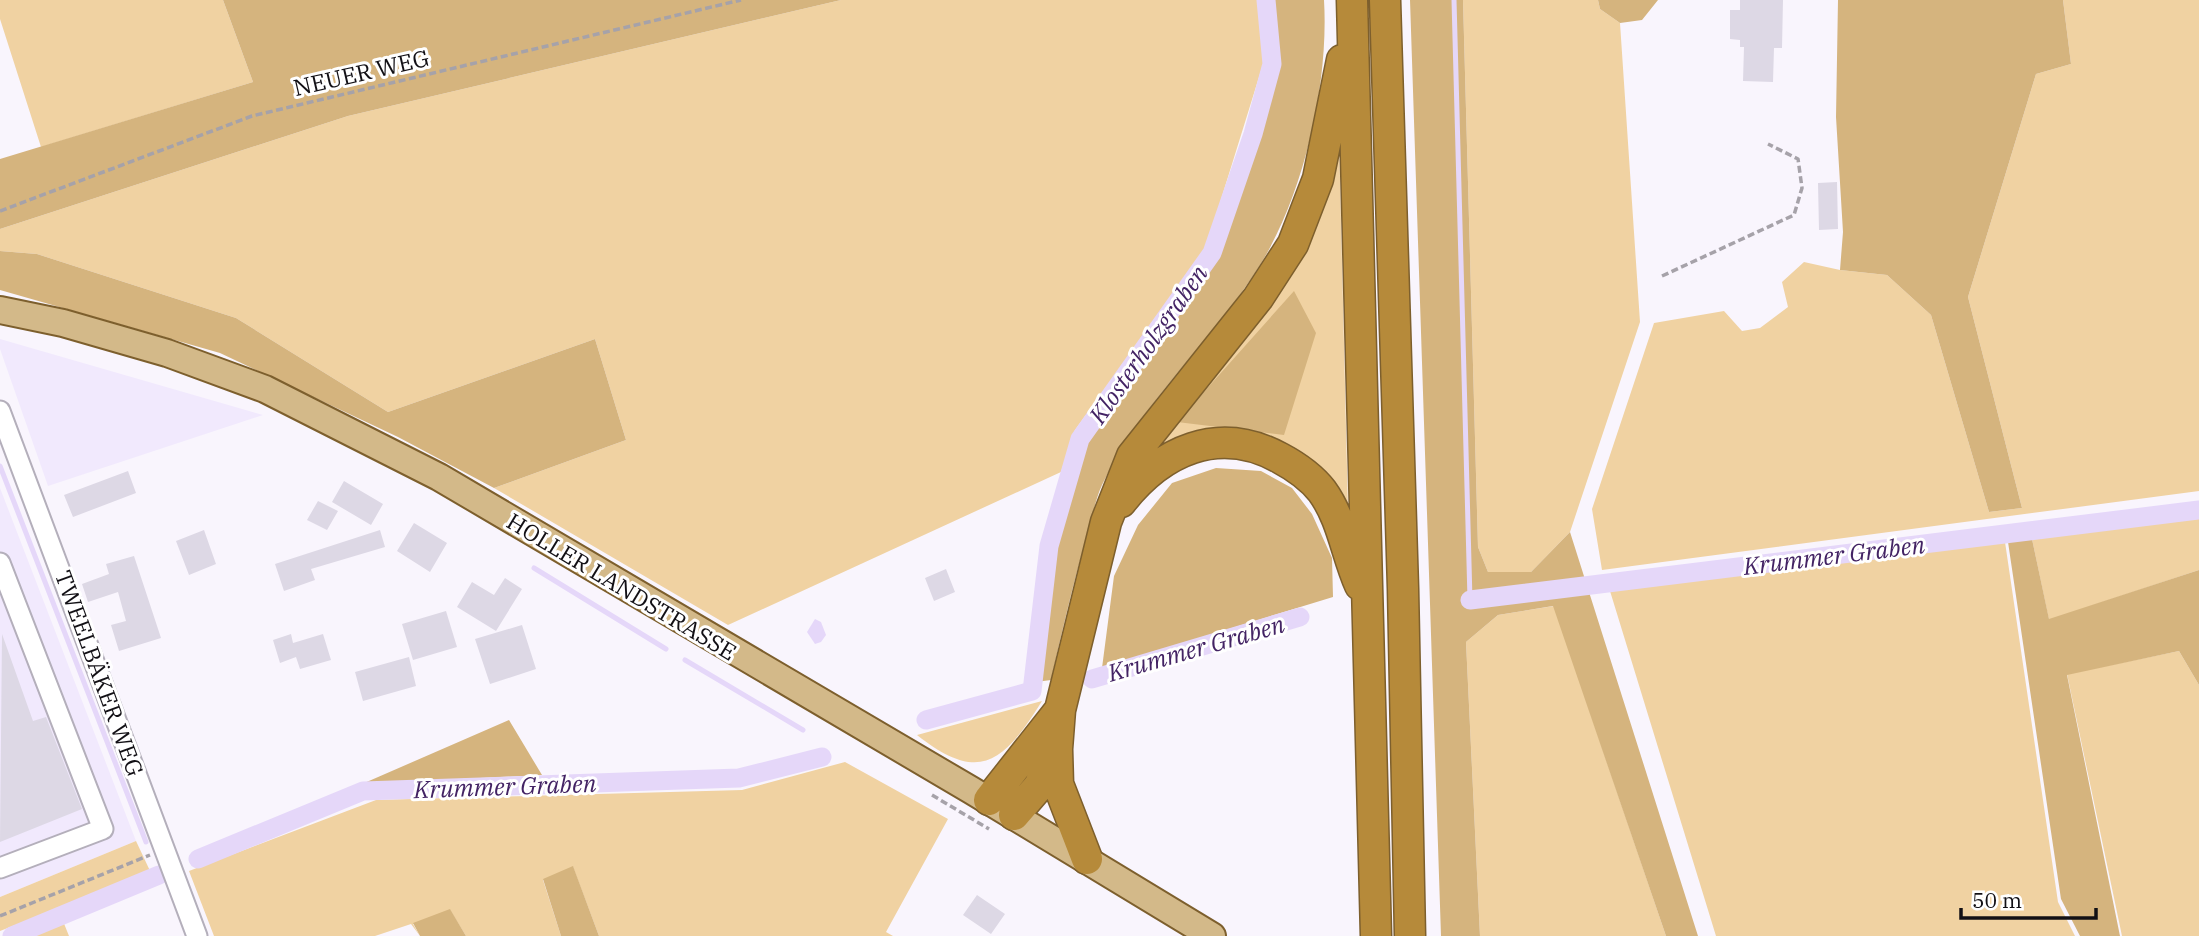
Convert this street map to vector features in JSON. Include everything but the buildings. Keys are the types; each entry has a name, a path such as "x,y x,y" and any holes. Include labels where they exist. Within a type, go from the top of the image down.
{"highway":[{"path":"1385,0 1403,575 1410,936"},
{"path":"1087,859 1058,784 1060,710 1106,522 1132,456 1258,298 1293,244 1318,179 1352,13"},
{"path":"1352,13 1376,936"},
{"path":"1106,522 1140,478 1175,455 1202,445 1246,444 1290,463 1320,489 1342,528 1353,568 1369,604"},
{"path":"1002,808 1060,710"},
{"path":"1002,808 1039,786 1058,749"}],"main road":[{"name":"HOLLER LANDSTRASSE","path":"0,310 63,323 167,352 265,389 439,477 1002,808 1212,936"}],"street":[{"name":"TWEELBÄKER WEG","path":"0,411 197,936"},
{"path":"0,563 103,829 0,868"}],"path":[{"name":"NEUER WEG","path":"0,211 252,116 741,0"},
{"path":"1662,276 1794,215 1802,188 1798,159 1768,144"},
{"path":"0,916 165,849"}],"shaded area":[{"path":"0,0 223,0 253,82 41,147 0,19"},
{"path":"223,0 841,0 348,116 0,229 0,159 253,82"},
{"path":"841,0 1259,0 1264,61 1205,251 1075,430 1061,472 728,625 494,488 626,440 595,339 388,412 236,318 37,254 0,251 0,229 348,116"},
{"path":"1274,0 1324,0 1318,102 1301,172 1276,237 1260,265 1221,320 1136,426 1102,485 1095,503 1051,680 1036,682 1055,548 1088,440 1220,254 1279,68"},
{"path":"1410,0 1463,0 1478,547 1488,572 1531,572 1570,532 1698,936 1666,936 1553,606 1498,615 1466,642 1480,936 1441,936"},
{"path":"1463,0 1598,0 1600,9 1620,23 1640,322 1570,532 1531,572 1488,572 1478,547"},
{"path":"1598,0 1658,0 1642,20 1620,23 1600,9"},
{"path":"1838,0 2063,0 2071,64 2036,74 1968,297 2022,508 1989,512 1931,315 1887,275 1840,270 1843,232 1836,117"},
{"path":"2063,0 2199,0 2199,491 1602,570 1592,509 1654,323 1724,311 1742,331 1760,328 1788,307 1782,282 1804,262 1840,270 1887,275 1931,315 1989,512 2022,508 1968,297 2036,74 2071,64"},
{"path":"1339,137 1348,509 1275,443 1144,464 1206,373"},
{"path":"0,251 37,254 236,318 388,412 595,339 626,440 494,488 398,437 220,353 0,290"},
{"path":"1294,291 1316,333 1284,435 1177,422"},
{"path":"0,339 263,415 48,486 0,349"},
{"path":"1216,468 1261,471 1292,488 1312,514 1332,558 1333,597 1102,668 1114,576 1138,525 1172,483"},
{"path":"0,488 136,841 0,897"},
{"path":"2199,518 2199,570 2049,620 2032,539"},
{"path":"2032,539 2049,619 2199,570 2199,685 2179,651 2067,675 2120,936 2080,936 2061,899 2008,542"},
{"path":"2005,542 2058,902 2075,936 1716,936 1610,591"},
{"path":"1554,606 1666,936 1480,936 1466,642 1498,615"},
{"path":"815,619 821,622 826,635 821,642 815,644 807,632"},
{"path":"2179,651 2199,685 2199,936 2122,936 2067,674"},
{"path":"1042,701 1015,739 989,760 974,762 958,759 917,735"},
{"path":"509,720 542,775 362,784"},
{"path":"845,762 948,819 886,932 893,936 599,936 573,867 543,880 561,936 466,936 450,910 413,924 420,936 411,924 375,936 214,936 189,871 376,800 742,790"},
{"path":"136,841 151,873 0,931 0,897"},
{"path":"573,866 599,936 561,936 543,879"},
{"path":"450,909 466,936 420,936 413,923"},
{"path":"63,921 69,936 27,936"}],"waterway":[{"name":"Klosterholzgraben","path":"926,720 1032,691 1049,546 1080,439 1212,253 1253,134 1272,64 1266,0"},
{"path":"1454,0 1470,600"},
{"path":"0,466 146,842"},
{"name":"Krummer Graben","path":"1470,600 2199,510"},
{"path":"534,568 666,649"},
{"name":"Krummer Graben","path":"1092,679 1300,617"},
{"path":"685,660 803,730"},
{"name":"Krummer Graben","path":"198,859 363,791 739,778 822,757"},
{"name":"Krummer Graben","path":"12,936 159,875"}]}
